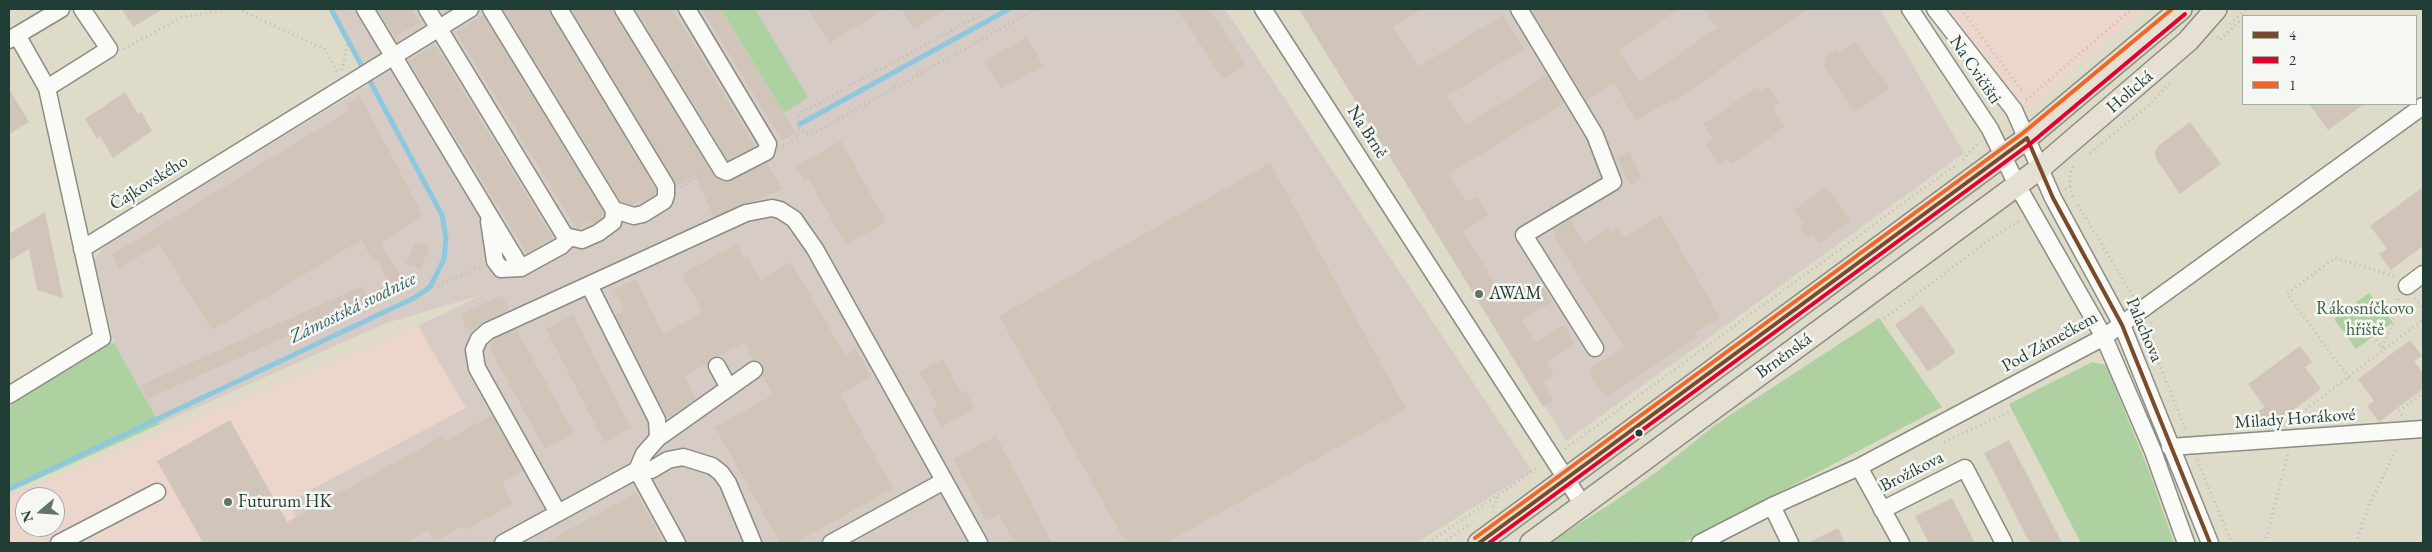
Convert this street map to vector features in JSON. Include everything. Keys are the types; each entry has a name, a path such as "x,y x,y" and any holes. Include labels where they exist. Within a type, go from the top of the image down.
{"main road":[{"name":"Holická","path":"2004,155 2027,138 2181,9"},
{"name":"Holická","path":"2038,168 2188,41 2216,9"},
{"name":"Brněnská","path":"1479,543 2004,155"},
{"name":"Brněnská","path":"1531,543 2038,168"}],"street":[{"path":"9,395 102,338 47,88 11,36 61,9"},
{"path":"47,88 109,49 82,9"},
{"path":"365,9 521,268"},
{"path":"427,9 565,236 582,240 598,233 613,222 614,210 491,9"},
{"name":"Čajkovského","path":"82,249 470,9"},
{"path":"559,9 666,186 664,201 642,214 634,216 614,210"},
{"path":"623,9 722,170 727,172 766,152 768,144 687,9"},
{"name":"Na Brně","path":"1263,9 1583,504"},
{"path":"1519,9 1595,134 1613,182 1524,234 1595,348"},
{"name":"Na Cvičišti","path":"1910,9 1990,129 2004,155"},
{"name":"Na Cvičišti","path":"1935,9 2014,110 2027,138"},
{"name":"Pod Zámečkem","path":"1700,543 1772,506 1858,467 2104,337 2423,106"},
{"name":"Palachova","path":"2027,138 2038,168 2122,325 2210,543"},
{"path":"2004,155 2016,185 2104,337 2153,451 2186,543"},
{"path":"558,513 477,368 474,350 479,339 488,331 746,213 772,208 787,213 794,219 814,249 979,543"},
{"path":"488,214 495,261 502,269 521,268 560,246 569,238"},
{"path":"2405,282 2423,274"},
{"path":"589,285 655,414 659,427 658,438"},
{"path":"717,366 729,388"},
{"path":"637,470 644,454 658,438 754,370"},
{"name":"Milady Horákové","path":"2170,447 2423,430"},
{"path":"503,543 637,470 650,470 668,460 683,457 712,466 721,473 728,483 753,543"},
{"name":"Brožíkova","path":"1858,467 1901,543"},
{"name":"Brožíkova","path":"1882,510 1965,468 2004,543"},
{"path":"637,470 677,543"},
{"path":"831,543 944,481"},
{"path":"59,543 157,492"},
{"path":"1772,506 1790,543"}],"path":[{"path":"109,49 125,49 182,17 232,9"},
{"path":"238,9 326,50 340,78 348,39"},
{"path":"768,144 783,146 799,137 797,134 799,128 798,118 802,112 991,9"},
{"path":"799,128 806,134 814,133 1036,9"},
{"path":"1961,9 2028,99"},
{"path":"2014,110 2132,9"},
{"path":"2237,17 2246,9"},
{"path":"2217,37 2220,40 2242,21"},
{"path":"1428,543 1554,457 1965,158 1990,129"},
{"path":"666,186 678,189 713,168 716,159"},
{"path":"2349,378 2287,294 2334,258 2405,282 2423,310"},
{"path":"433,288 495,261"},
{"path":"2383,349 2405,282"},
{"path":"2265,543 2292,440 2298,429 2293,419 2423,320"},
{"path":"2373,336 2383,349"},
{"path":"1937,446 2099,370 2165,543"},
{"path":"2356,543 2365,515 2385,469 2394,450 2404,440 2406,422 2399,411 2423,393"},
{"path":"1495,506 1500,495"},
{"path":"1575,543 1615,516 1755,515"},
{"path":"1587,543 1611,527 1615,516"},
{"path":"1623,516 1642,543"},
{"path":"1442,543 1474,521"}],"shaded area":[{"path":"331,9 1225,9 1532,471 1416,543 311,543 288,502 466,408 418,326 482,295 386,323 160,424 114,343 94,259 107,244 371,83"},
{"path":"1303,9 1880,9 1964,153 1566,441 1347,76"},
{"path":"1940,9 2144,9 2030,108 2014,105"},
{"path":"418,326 466,408 289,502 311,543 9,543 9,497 15,494 15,537 65,537 65,487 33,487"}],"green space":[{"path":"721,9 755,9 808,97 784,113"},
{"name":"Rákosníčkovo hřiště","path":"2369,293 2393,322 2356,349 2334,319"},
{"path":"1879,318 1942,407 1683,543 1548,543 1609,505 1658,471 1715,425"},
{"path":"110,343 114,343 160,424 20,487 15,487 15,489 9,492 9,404"},
{"path":"2092,362 2106,365 2149,471 2174,543 2081,543 2009,404"}],"building":[{"path":"122,9 163,9 133,27"},
{"path":"377,9 412,9 420,22 395,37"},
{"path":"503,9 549,9 656,189 656,194 642,203 640,200 632,205 621,202"},
{"path":"571,9 613,9 714,176 728,182 766,163 783,189 714,217 695,175 676,186"},
{"path":"635,9 672,9 755,146 728,160"},
{"path":"702,9 720,9 796,133 782,141"},
{"path":"808,9 885,9 829,43"},
{"path":"901,9 947,9 914,29"},
{"path":"1177,9 1209,9 1246,65 1223,79"},
{"path":"1299,9 1423,9 1393,27 1418,67 1503,15 1524,49 1447,96 1466,125 1547,75 1564,103 1449,174 1467,202 1477,196 1489,215 1463,231 1508,305 1542,285 1552,302 1521,320 1535,343 1564,325 1575,344 1546,362 1554,375 1543,382 1554,400 1543,407"},
{"path":"1531,9 1678,9 1619,50 1639,82 1717,28 1704,9 1808,9 1674,101 1673,99 1636,120 1614,83 1586,100"},
{"path":"483,15 604,212 603,217 593,224 590,222 577,229 456,32"},
{"path":"1027,37 1043,66 1001,89 985,61"},
{"path":"1855,42 1889,88 1854,111 1823,64 1828,61 1825,57 1836,49 1839,53"},
{"path":"435,45 553,239 527,253 409,61"},
{"path":"1768,86 1779,103 1772,108 1785,127 1731,164 1728,160 1720,165 1706,144 1714,139 1703,124 1757,87 1761,92"},
{"path":"9,89 29,122 9,134"},
{"path":"125,92 138,114 141,112 152,131 113,158 100,136 97,139 85,119"},
{"path":"360,96 423,216 380,243 406,284 391,290 378,260 374,262 361,240 212,330 159,244 119,269 112,255 350,110 347,104"},
{"path":"2310,105 2363,105 2328,130"},
{"path":"2190,122 2221,164 2180,194 2156,159 2155,153 2158,146"},
{"path":"841,141 886,222 846,245 808,178 804,180 796,166"},
{"path":"1629,152 1642,178 1630,185 1617,158"},
{"path":"1270,163 1406,409 1166,543 1126,543 999,316"},
{"path":"1826,187 1851,220 1819,244 1813,235 1808,238 1800,227 1804,224 1794,210"},
{"path":"2423,187 2423,246 2391,270 2379,254 2387,249 2370,226"},
{"path":"45,212 63,298 37,290 29,249 9,261 9,234"},
{"path":"1661,215 1720,318 1695,333 1698,337 1605,397 1588,370 1624,347 1553,236 1556,235 1553,230 1570,219 1584,244 1608,228 1611,233 1618,229 1624,237"},
{"path":"415,242 429,247 421,269 406,264"},
{"path":"737,244 744,257 747,255 760,280 791,262 845,355 856,349 871,377 840,394 893,488 795,543 780,543 715,427 773,395 762,375 764,370 762,364 754,360 744,343 712,358 708,363 685,376 696,399 667,418 615,315 624,310 614,289 636,279 663,334 703,312 682,274"},
{"path":"362,286 368,300 147,399 141,385"},
{"path":"502,295 509,310 484,322 469,334 460,315"},
{"path":"1922,305 1956,352 1928,372 1895,325"},
{"path":"573,315 631,428 604,442 546,329"},
{"path":"516,329 574,433 545,449 490,349 494,339"},
{"path":"2410,340 2422,356 2414,361 2423,373 2423,389 2379,422 2367,406 2374,401 2358,379"},
{"path":"2300,346 2312,362 2305,367 2321,389 2269,428 2257,412 2265,407 2248,384"},
{"path":"943,359 961,393 965,390 975,408 941,427 932,409 938,405 919,372"},
{"path":"492,415 523,471 502,483 513,504 465,530 463,526 434,542 428,531 406,543 203,543 157,461 230,420 287,522 443,436 446,441"},
{"path":"996,436 1052,543 1014,543 999,514 986,521 953,459"},
{"path":"2009,440 2062,543 2030,543 1984,453"},
{"path":"636,493 664,543 545,543 570,529"},
{"path":"1952,498 1975,543 1929,543 1915,516"},
{"path":"1838,528 1845,543 1807,543"}],"waterway":[{"name":"Zámostská svodnice","path":"9,489 414,298 430,287 444,259 446,238 442,215 331,9"},
{"path":"800,124 1009,9"}],"transit line":[{"name":"1","path":"1475,538 2023,133 2172,9"},
{"name":"2","path":"1489,543 2031,143 2185,14"},
{"name":"4","path":"1479,543 2027,138 2053,198 2122,325 2210,543"}],"place":[{"name":"AWAM","path":"1479,294"},
{"name":"Futurum HK","path":"228,502"}]}
